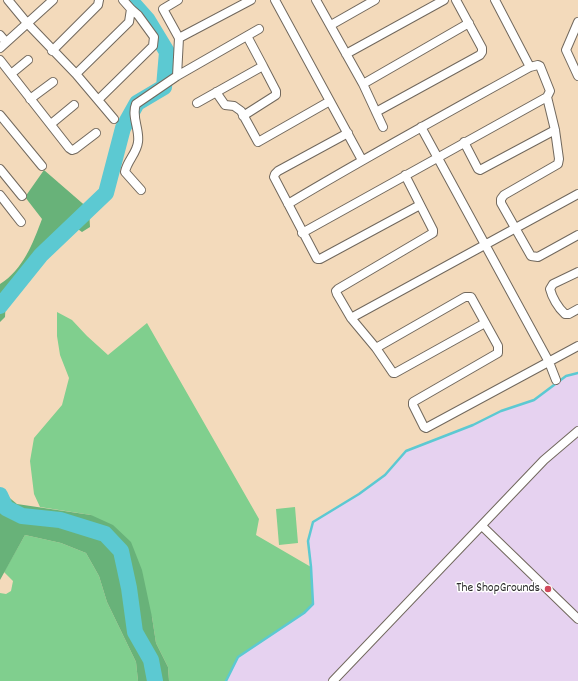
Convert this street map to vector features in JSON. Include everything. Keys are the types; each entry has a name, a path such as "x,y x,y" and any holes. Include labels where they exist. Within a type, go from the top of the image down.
{"street":[{"path":"8,0 52,51 76,74 114,119"},
{"path":"0,48 53,0"},
{"path":"52,51 98,5 99,0"},
{"path":"98,100 153,46 154,37 138,15 130,10 123,0"},
{"path":"177,76 179,38 162,9 178,0"},
{"path":"179,38 251,0"},
{"path":"276,0 362,160"},
{"path":"316,0 362,84 383,127"},
{"path":"330,25 376,0"},
{"path":"346,54 444,0"},
{"path":"376,112 482,52 482,48 456,0"},
{"path":"495,0 530,67"},
{"path":"76,74 129,22 130,10"},
{"path":"362,84 469,23"},
{"path":"577,26 566,50 578,76"},
{"path":"142,190 125,172 139,141 135,107 136,104 177,76 259,29"},
{"path":"0,35 6,42"},
{"path":"243,116 276,95 276,91 247,36"},
{"path":"0,60 69,148 72,150 75,149 96,133"},
{"path":"10,74 28,60"},
{"path":"197,103 263,66"},
{"path":"288,204 362,160 530,67 540,66 550,91 547,97 302,233"},
{"path":"30,99 53,82"},
{"path":"216,92 226,104 238,108 258,142 330,101"},
{"path":"547,97 555,130 559,160 558,164 504,195 501,199 501,203 531,256 538,257 578,235"},
{"path":"50,124 74,105"},
{"path":"0,115 42,166"},
{"path":"421,127 549,362 556,380"},
{"path":"464,142 478,169 480,170 555,130"},
{"path":"348,133 275,174 274,178 302,233 318,260 420,205"},
{"path":"0,169 22,196"},
{"path":"405,175 433,230 433,233 336,291 351,318 376,348 393,373 485,322"},
{"path":"351,318 578,194"},
{"path":"0,195 21,222"},
{"path":"578,272 553,284 550,288 551,293 561,311 565,314 569,314 578,309"},
{"path":"376,348 468,296 471,297 498,346 498,353 413,402 424,428 578,346"},
{"path":"333,681 544,460 578,431"},
{"path":"482,526 578,619"}],"shaded area":[{"path":"578,373 578,681 226,681 238,657 303,613 313,604 308,541 313,522 359,494 385,475 406,451 473,425 501,411 534,400 566,376"}],"green space":[{"path":"44,170 89,209 90,227 82,232 72,225 41,255 6,299 5,317 0,322 0,284 21,264 31,246 42,219 25,197"},
{"path":"57,312 72,320 108,355 147,323 259,519 256,535 311,567 313,604 303,613 238,657 226,681 169,681 168,667 156,643 152,617 91,515 40,507 34,494 30,461 34,438 62,405 69,378 60,355 57,336"},
{"path":"0,490 17,504 91,515 113,525 131,542 142,570 156,643 168,667 169,681 138,681 136,662 107,602 99,576 86,553 61,543 25,535 0,580"},
{"path":"295,507 298,543 279,545 276,509"},
{"path":"25,535 61,543 86,553 99,576 107,602 136,662 138,681 0,681 0,593 6,594 11,591 13,581 4,572"}],"waterway":[{"path":"0,306 41,255 106,193 123,128 137,103 164,87 167,52 147,19 130,0"},
{"path":"226,681 238,657 304,613 313,604 308,541 313,522 359,494 385,475 406,451 473,425 501,411 534,400 566,376 578,373"},
{"path":"0,495 6,508 22,516 60,520 105,534 121,551 129,588 135,632 151,660 155,681"}],"place":[{"name":"The ShopGrounds","path":"548,589"}]}
